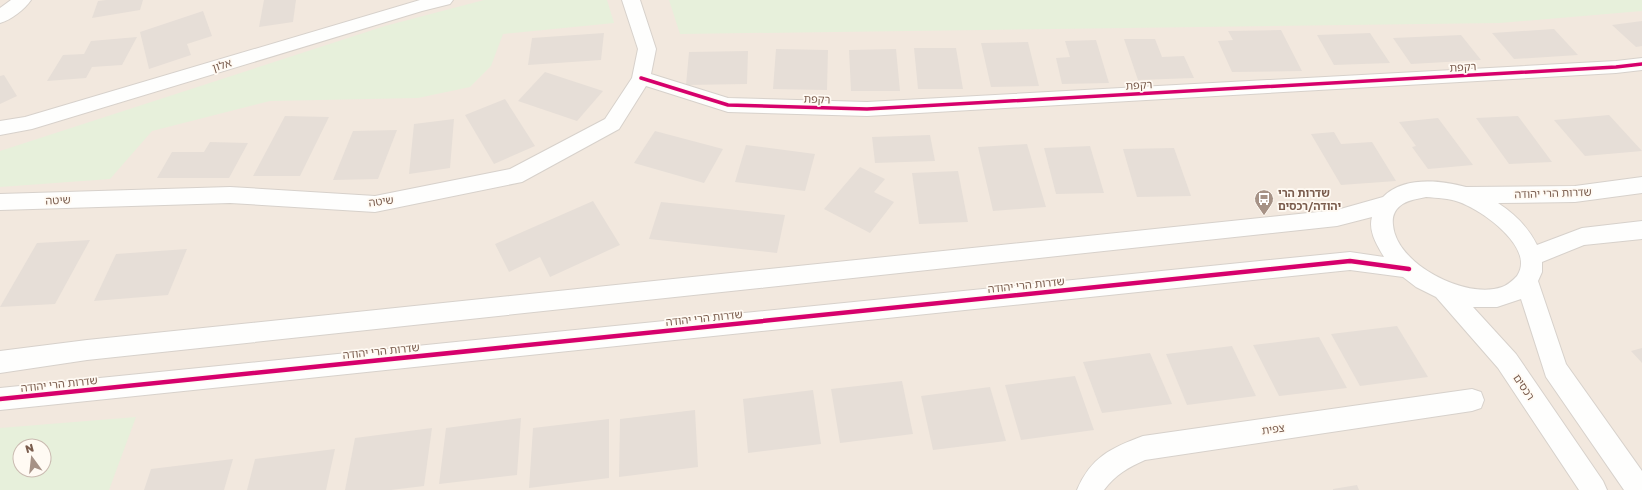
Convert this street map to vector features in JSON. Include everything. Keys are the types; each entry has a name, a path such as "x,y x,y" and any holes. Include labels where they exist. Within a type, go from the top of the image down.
{"street":[{"path":"0,17 22,0"},
{"name":"אלון","path":"0,128 25,124 418,6 444,0"},
{"name":"שיטה","path":"0,202 230,195 375,204 516,176 612,124 641,78 647,49 631,0"},
{"name":"רקפת","path":"641,78 728,105 867,109 1616,68 1642,64"},
{"name":"שדרות הרי יהודה","path":"1464,195 1576,194 1642,185"},
{"path":"1426,189 1444,190 1464,195 1494,211 1515,228 1526,243 1531,257 1531,270 1527,282 1517,291 1503,297 1486,299 1466,296 1445,290 1426,281 1409,269 1395,256 1386,242 1382,228 1382,215 1387,204 1396,196 1410,190 1426,189"},
{"path":"0,362 87,350 1337,218 1387,204"},
{"path":"1531,257 1582,237 1642,230"},
{"name":"שדרות הרי יהודה","path":"0,399 1350,261 1409,269"},
{"path":"1527,282 1555,369 1640,490"},
{"name":"רכסים","path":"1445,290 1507,361 1594,490"},
{"name":"צפית","path":"1090,490 1110,464 1142,448 1472,400"}],"shaded area":[{"path":"0,0 1642,0 1642,490 0,490"}],"green space":[{"path":"484,0 607,0 614,23 503,34 491,66 470,87 418,98 270,101 152,131 110,179 0,187 0,151 385,26"},
{"path":"669,0 1642,0 1642,11 1500,23 680,34"},
{"path":"136,417 109,490 0,490 0,428"}],"building":[{"path":"143,0 140,10 92,18 98,1"},
{"path":"264,0 296,0 293,22 259,27"},
{"path":"203,11 212,36 187,44 191,55 149,69 140,32"},
{"path":"1642,21 1642,46 1636,47 1612,25"},
{"path":"1554,29 1578,55 1514,59 1492,33"},
{"path":"1281,30 1302,71 1232,72 1218,41 1233,40 1228,31"},
{"path":"604,33 601,60 528,65 532,38"},
{"path":"1370,33 1390,63 1334,65 1317,35"},
{"path":"1461,35 1481,60 1411,64 1393,38"},
{"path":"137,37 122,65 92,67 86,78 47,81 63,55 84,54 91,41"},
{"path":"1124,39 1155,39 1162,57 1184,56 1194,78 1138,80"},
{"path":"1096,40 1109,83 1062,84 1056,58 1070,57 1065,41"},
{"path":"1028,42 1039,86 991,87 981,43"},
{"path":"914,48 956,48 963,89 918,89"},
{"path":"776,49 828,50 827,90 773,89"},
{"path":"896,49 900,91 851,91 849,50"},
{"path":"748,51 747,84 686,85 689,52"},
{"path":"545,72 603,91 577,121 518,101"},
{"path":"4,75 17,96 0,104 0,76"},
{"path":"505,99 535,146 494,164 465,115"},
{"path":"1609,115 1642,151 1585,156 1554,120"},
{"path":"285,116 329,117 300,176 253,176"},
{"path":"1518,116 1552,162 1509,164 1476,118"},
{"path":"1438,118 1473,165 1428,169 1412,147 1416,146 1399,122"},
{"path":"454,119 450,168 409,174 414,124"},
{"path":"397,130 378,179 333,180 353,131"},
{"path":"655,131 723,149 704,183 634,163"},
{"path":"1334,132 1341,144 1372,142 1396,181 1341,185 1311,134"},
{"path":"930,135 935,161 875,163 872,137"},
{"path":"210,142 248,143 229,178 157,178 172,152 204,152"},
{"path":"1027,144 1046,207 993,211 978,147"},
{"path":"746,145 815,154 805,191 735,182"},
{"path":"1090,146 1104,193 1056,194 1044,148"},
{"path":"1174,148 1191,196 1137,197 1123,149"},
{"path":"860,167 885,179 874,192 894,202 870,233 824,209"},
{"path":"958,171 968,222 919,224 912,173"},
{"path":"593,201 620,245 550,277 540,257 509,272 495,244"},
{"path":"661,202 785,215 777,253 649,239"},
{"path":"90,240 55,304 0,307 37,243"},
{"path":"187,249 168,295 94,301 116,254"},
{"path":"1397,326 1428,377 1360,386 1331,334"},
{"path":"1319,337 1347,388 1279,396 1253,345"},
{"path":"1232,346 1256,396 1187,405 1166,354"},
{"path":"1642,348 1642,363 1631,351"},
{"path":"1150,353 1172,404 1102,413 1083,362"},
{"path":"1075,376 1094,430 1021,440 1005,385"},
{"path":"902,381 913,434 840,443 831,389"},
{"path":"990,387 1006,441 933,450 921,396"},
{"path":"813,390 821,444 748,453 743,399"},
{"path":"695,410 698,467 619,477 620,419"},
{"path":"521,418 517,475 439,484 446,428"},
{"path":"609,419 609,478 529,488 533,428"},
{"path":"432,428 424,486 391,490 345,490 355,438"},
{"path":"335,449 326,490 247,490 255,459"},
{"path":"233,459 224,490 144,490 151,469"},
{"path":"1357,485 1359,490 1333,490 1333,489"}],"cycle path":[{"path":"641,78 728,105 867,109 1616,67 1642,64"},
{"path":"0,399 1350,261 1409,269"}],"place":[{"name":"שדרות הרי יהודה/רכסים","path":"1264,216"}]}
